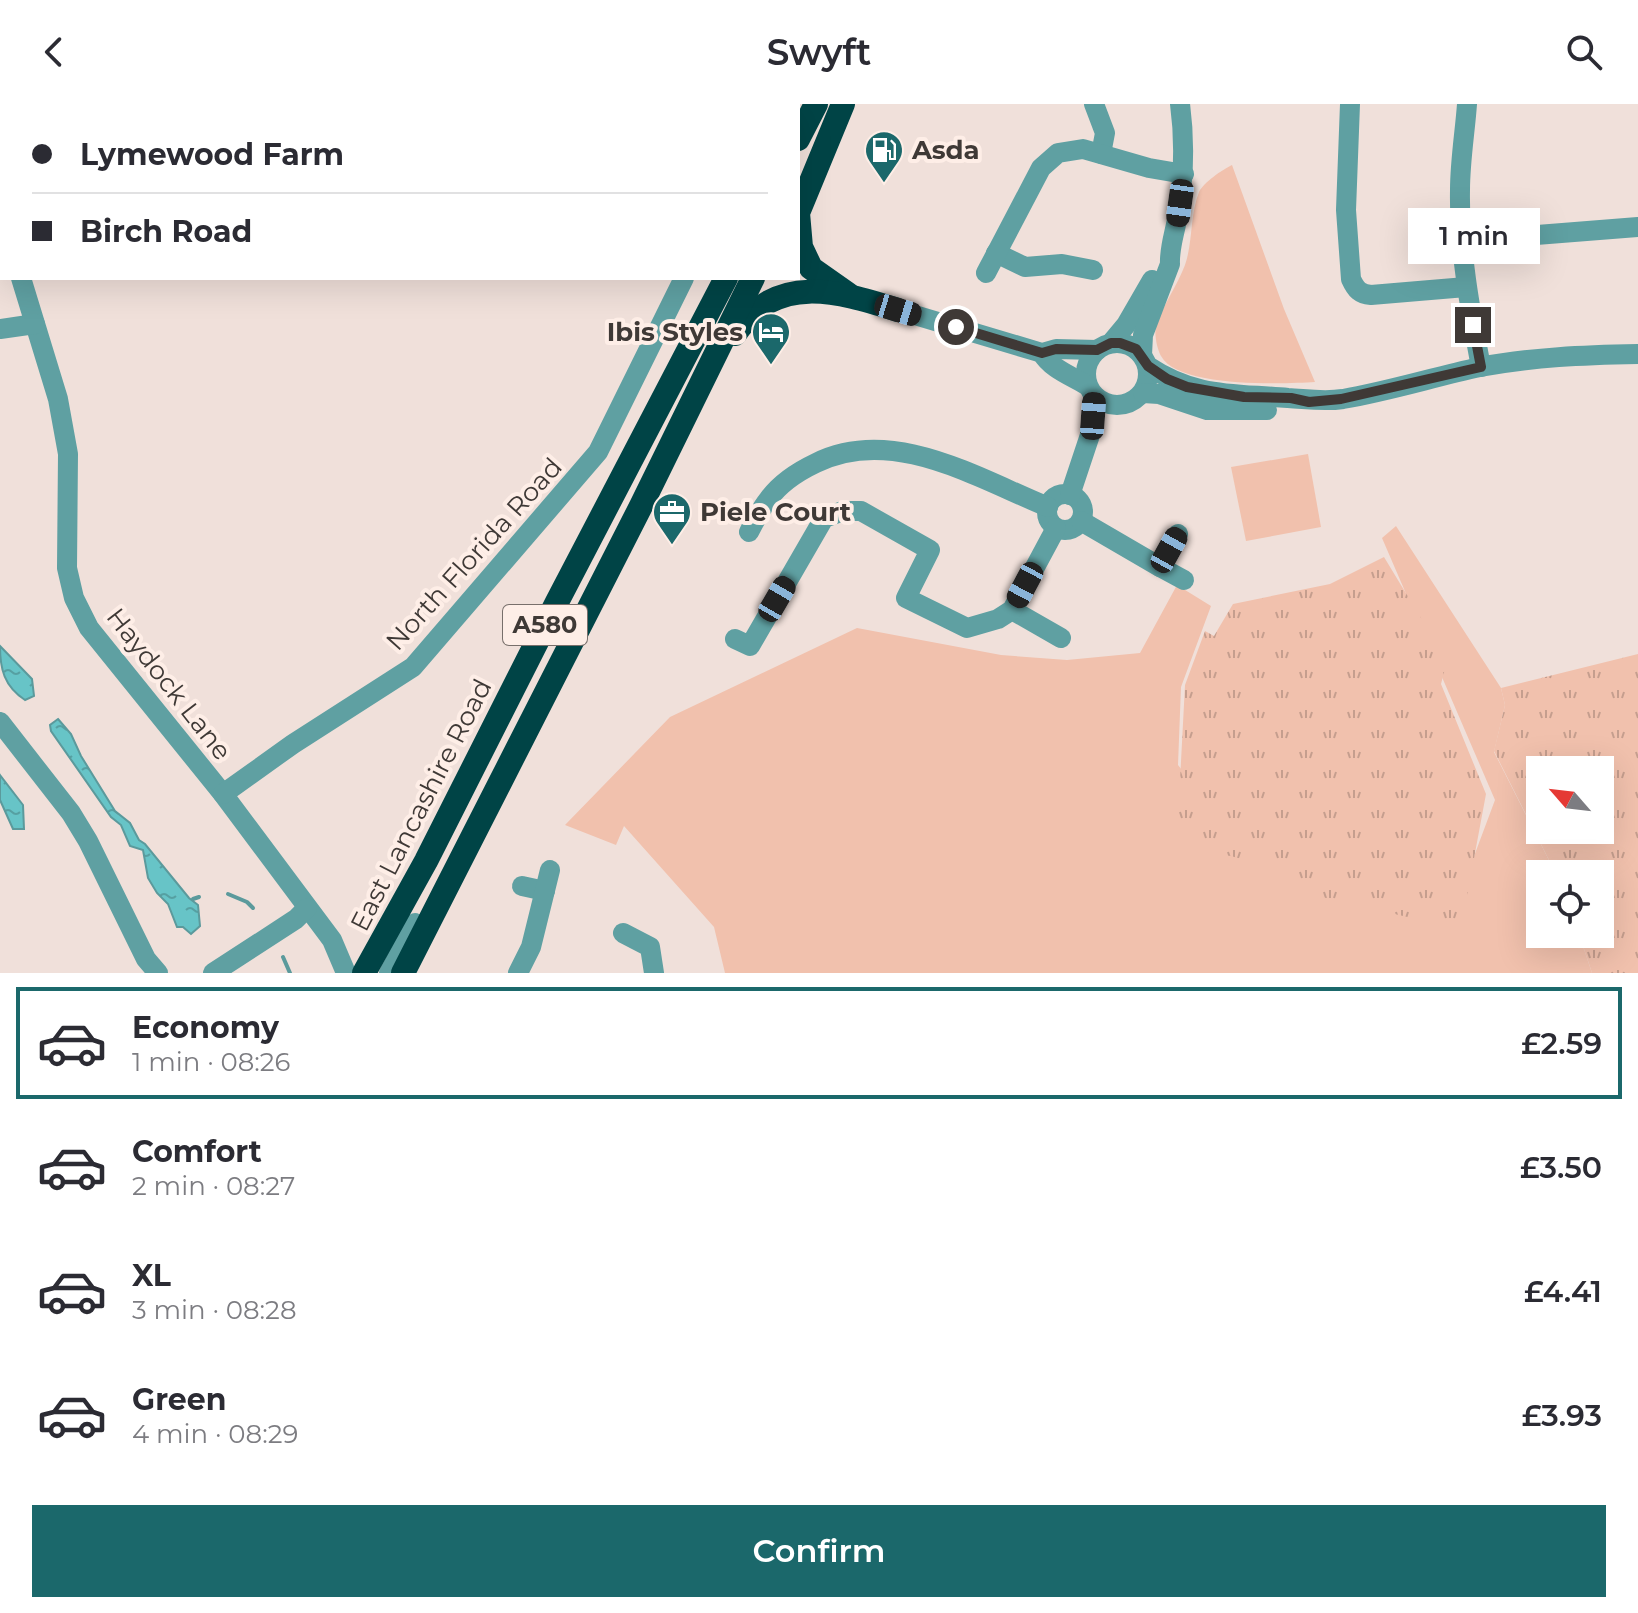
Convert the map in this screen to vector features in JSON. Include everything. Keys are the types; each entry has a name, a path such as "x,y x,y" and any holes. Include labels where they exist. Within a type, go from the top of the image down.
{"highway":[{"path":"800,135 816,104"},
{"path":"800,183 841,104"},
{"path":"800,208 841,104"},
{"path":"800,236 801,247 811,268 850,295"},
{"name":"East Lancashire Road","path":"364,973 725,280"},
{"name":"A580","path":"403,973 752,280"},
{"path":"700,386 744,321 764,302 784,293 808,291 850,295 898,310"}],"street":[{"path":"1094,104 1105,133 1101,154"},
{"path":"1042,353 1048,364 1091,391 1103,403 1116,406 1131,403 1143,393 1149,377 1143,335 1170,264 1169,252 1176,232 1184,174 1180,104"},
{"path":"1350,104 1346,210 1351,279 1355,287 1362,294 1371,295 1466,287"},
{"path":"1467,104 1460,189 1462,241 1466,287 1481,367"},
{"path":"986,273 1041,168 1058,153 1083,149 1149,168 1184,174"},
{"path":"1462,241 1638,227"},
{"path":"1070,495 1090,435 1091,391 1087,366 1126,325 1161,260 1169,252"},
{"path":"996,253 1025,267 1062,264 1093,270"},
{"name":"Haydock Lane","path":"22,280 58,399 68,454 67,568 74,598 89,628 223,794 332,940 346,973"},
{"name":"North Florida Road","path":"223,794 293,744 413,667 598,452 683,280"},
{"path":"898,310 1042,353 1056,349 1129,345 1167,379 1206,392 1309,402"},
{"path":"0,329 35,324"},
{"path":"1143,393 1159,394 1207,410 1290,409 1309,402 1341,399 1481,367 1550,356 1638,354"},
{"path":"1090,435 1116,406"},
{"path":"749,532 767,501 791,477 824,459 863,449 909,453 933,460 1048,507"},
{"path":"1059,495 1070,495 1082,505 1081,521 1070,530 1056,528 1050,521 1048,507 1059,495"},
{"path":"735,639 750,646 824,518 843,511 861,511 930,550 906,598 967,628 998,619 1012,610 1056,528"},
{"path":"1081,521 1184,580"},
{"path":"1160,567 1178,534"},
{"path":"1012,610 1061,638"},
{"path":"0,722 71,813 151,968"},
{"path":"389,973 421,912 496,790"},
{"path":"518,973 531,947 548,880 522,886"},
{"path":"215,972 296,919 307,908"},
{"path":"623,933 650,947 654,973"},
{"path":"332,940 341,947 357,951 370,950 381,944"}],"green space":[{"path":"1232,165 1284,309 1315,382 1257,383 1209,379 1171,366 1161,356 1156,326 1185,265 1199,192 1209,180"},
{"path":"1308,454 1321,527 1246,541 1231,467"},
{"path":"1396,526 1501,688 1505,705 1494,752 1526,815 1526,844 1541,844 1549,860 1526,860 1526,948 1584,948 1592,973 725,973 714,927 624,826 616,845 565,825 670,717 857,628 1001,655 1067,660 1140,653 1177,585 1211,606 1181,687 1178,765 1214,811 1467,875 1495,800 1382,538"},
{"path":"1384,557 1447,661 1441,684 1486,794 1464,912 1446,926 1309,894 1298,876 1231,856 1203,853 1178,819 1185,685 1205,631 1214,636 1233,604 1330,584"},
{"path":"1638,654 1638,973 1592,973 1584,948 1614,948 1614,860 1549,860 1541,844 1614,844 1614,756 1526,756 1526,814 1494,751 1505,705 1501,688"}],"water":[{"path":"0,646 32,679 34,696 25,700 12,689 2,670"},
{"path":"58,719 71,734 115,811 130,823 139,840 198,905 200,926 191,934 183,927 177,927 168,904 148,878 143,850 130,846 121,825 111,817 51,731 50,725"},
{"path":"0,775 23,805 24,829 13,829 0,800"}],"waterway":[{"path":"228,894 253,908"},
{"path":"193,899 199,897"},
{"path":"283,957 290,973"}],"place":[{"name":"Asda","path":"884,184"},
{"name":"Ibis Styles","path":"771,366"},
{"name":"Piele Court","path":"672,546"}],"route":[{"path":"956,327 1042,353 1056,349 1097,350 1111,343 1120,343 1136,349 1148,366 1167,379 1187,387 1244,397 1291,398 1309,402 1341,399 1481,367 1473,325"}]}
